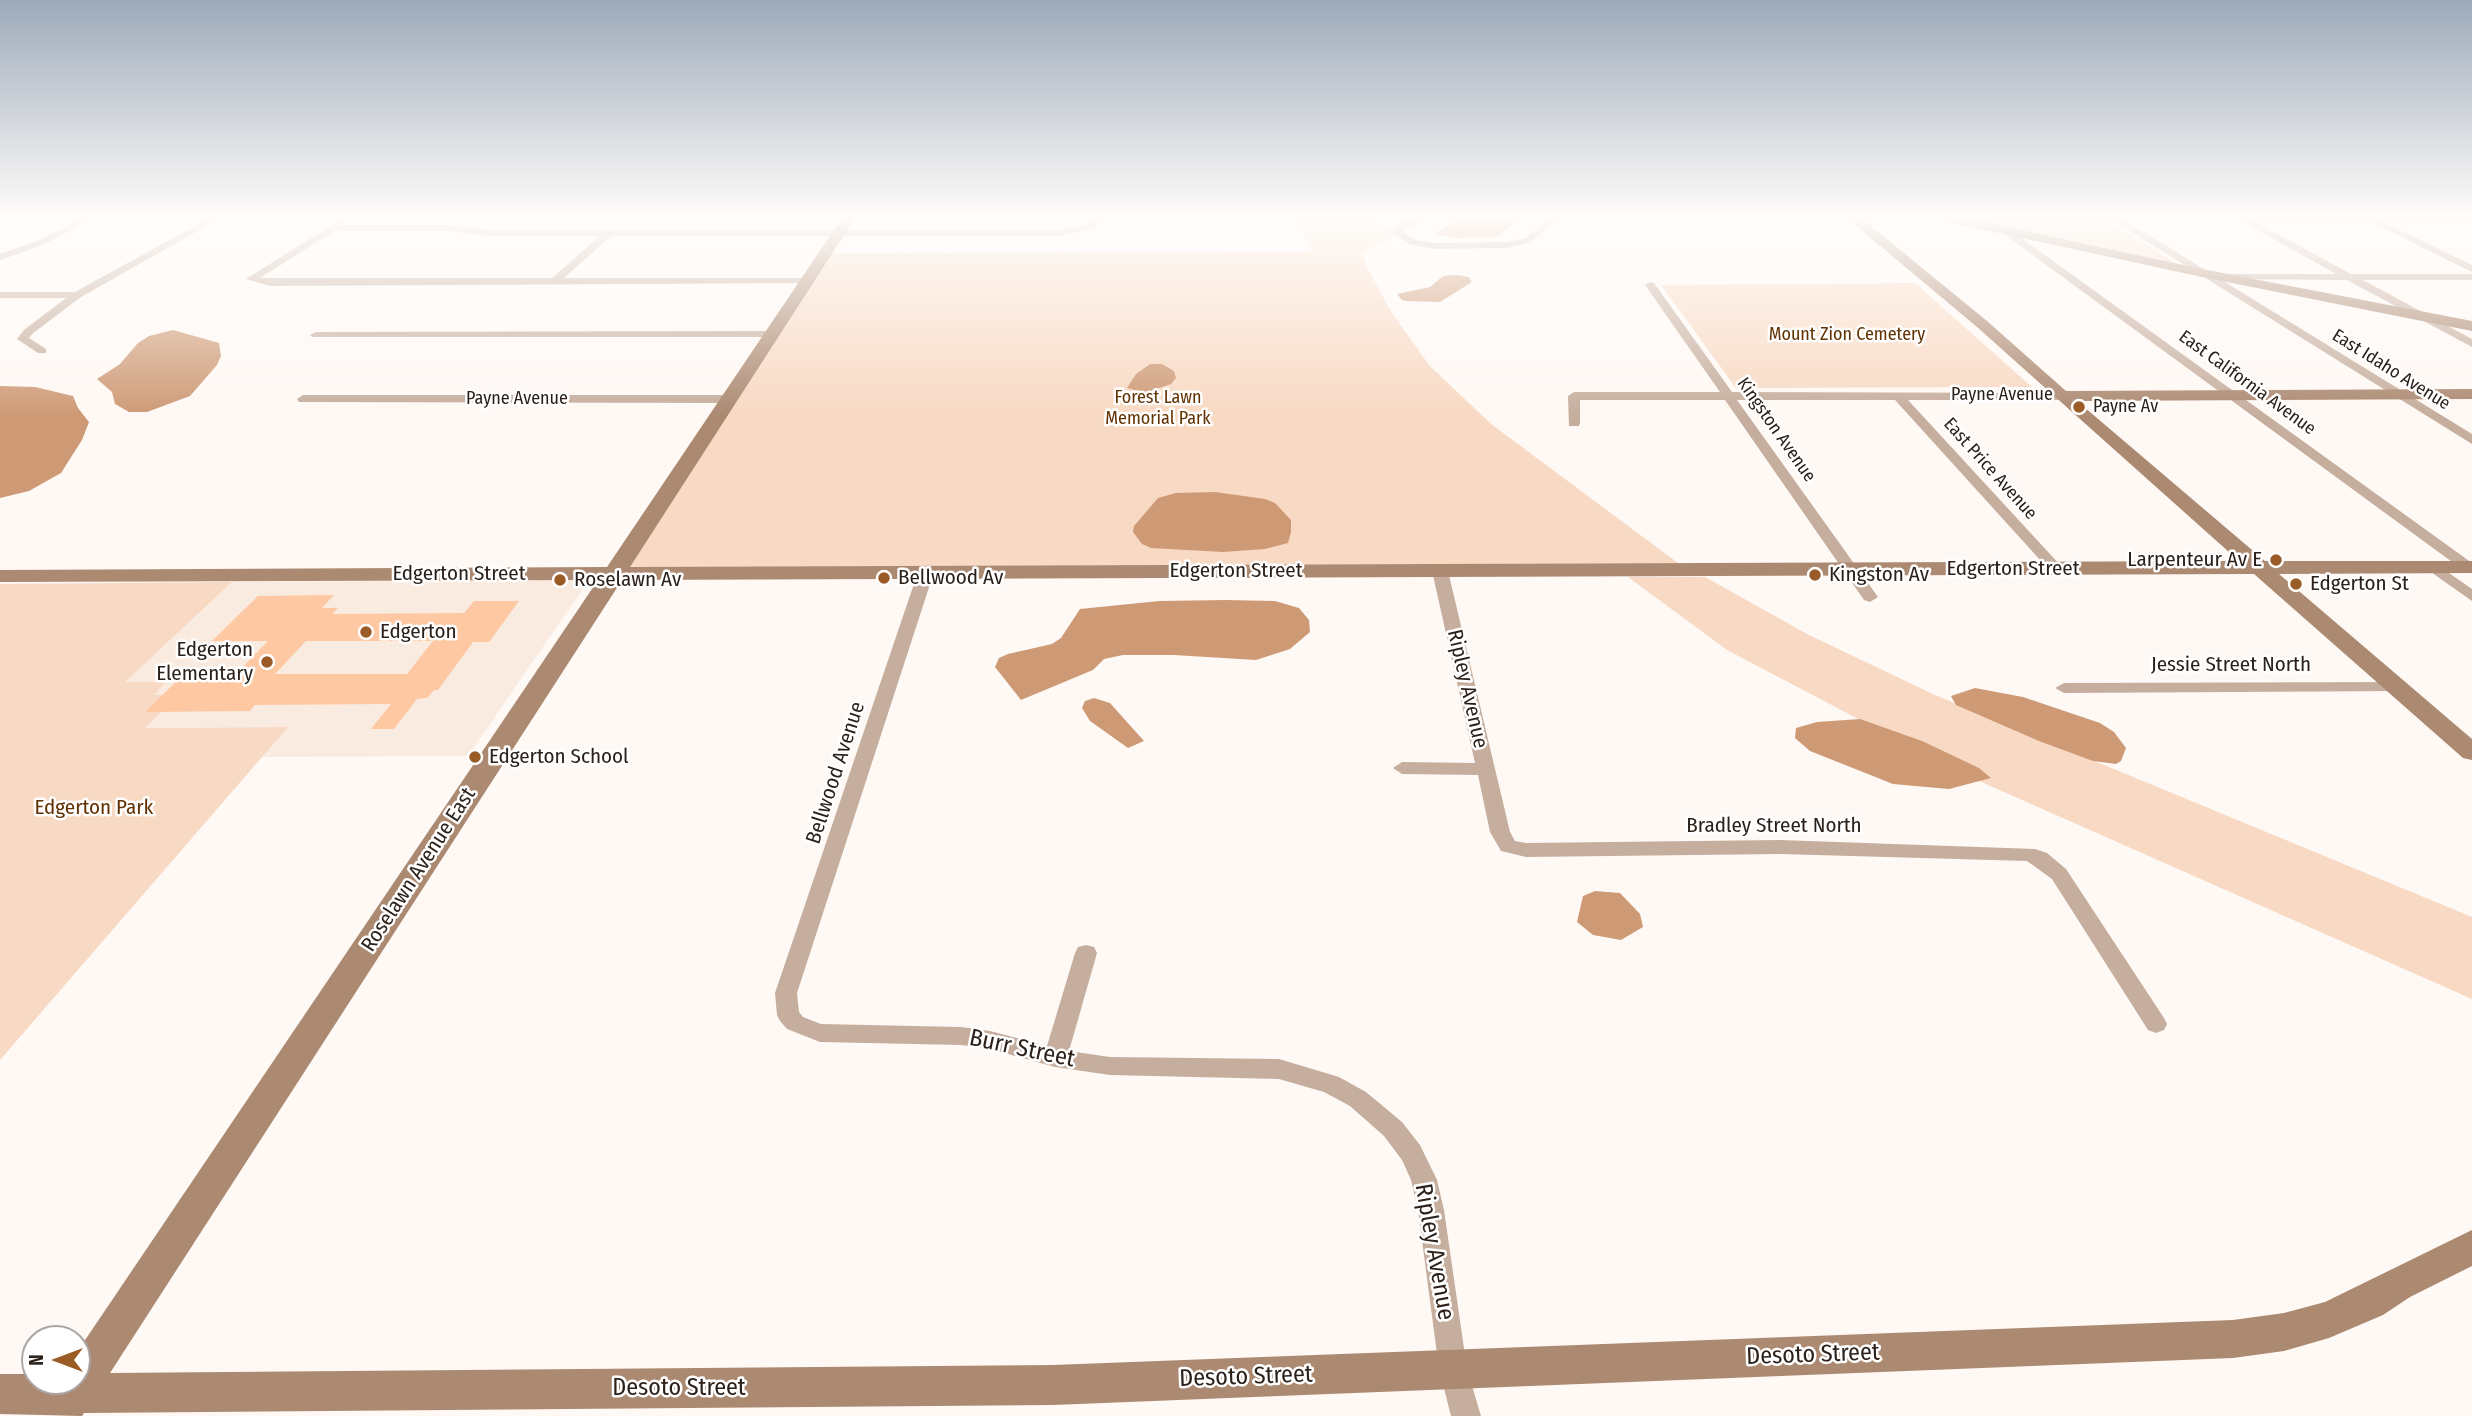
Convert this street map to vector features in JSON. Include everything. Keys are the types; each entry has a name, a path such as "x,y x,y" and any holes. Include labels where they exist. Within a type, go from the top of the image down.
{"street":[{"path":"42,351 25,342 24,336 77,295 97,284"},
{"name":"Roselawn Avenue East","path":"65,1405 805,284"},
{"path":"1935,284 2472,752"},
{"name":"East California Avenue","path":"2078,284 2470,567"},
{"name":"East Idaho Avenue","path":"2220,284 2472,440"},
{"path":"2261,284 2472,326"},
{"path":"2362,284 2472,344"},
{"name":"Kingston Avenue","path":"1650,285 1731,396 1870,597"},
{"path":"0,295 77,295"},
{"path":"316,335 772,334"},
{"name":"Payne Avenue","path":"1574,423 1574,396 2472,394"},
{"name":"East Price Avenue","path":"1897,395 2056,569"},
{"name":"Payne Avenue","path":"303,400 730,399"},
{"path":"2433,567 2472,596"},
{"name":"Edgerton Street","path":"0,576 2470,567"},
{"name":"Ripley Avenue","path":"1440,571 1500,832 1508,846"},
{"name":"Bellwood Avenue","path":"789,987 926,572"},
{"name":"Jessie Street North","path":"2064,688 2398,687"},
{"path":"1402,768 1485,769"},
{"name":"Bradley Street North","path":"1508,846 1526,850 1780,847 2018,852 2040,858 2059,874 2156,1024"},
{"path":"1055,1058 1086,953"},
{"name":"Burr Street","path":"789,987 785,1004 788,1015 806,1030 820,1033 961,1036 990,1040 1055,1058 1110,1066 1249,1067"},
{"name":"Ripley Avenue","path":"1249,1067 1302,1074 1340,1089 1376,1113 1393,1129 1411,1153 1424,1180 1431,1210 1453,1369 1466,1416"},
{"name":"Desoto Street","path":"0,1394 65,1405 1053,1385 2233,1339 2284,1332 2329,1320 2369,1302 2397,1284 2472,1247"}],"shaded area":[{"path":"1433,284 1469,284 1440,302 1402,300 1397,294"},
{"path":"173,330 219,343 221,356 217,365 190,396 147,412 129,412 115,404 112,392 97,379 120,364 138,343 149,336"},
{"path":"1150,364 1162,364 1174,371 1176,378 1171,384 1145,393 1127,388 1136,374"},
{"path":"0,386 35,387 73,396 89,422 82,440 61,473 29,491 0,498"},
{"path":"1215,492 1265,499 1275,503 1291,520 1288,543 1265,549 1223,552 1151,548 1142,544 1133,532 1134,526 1158,498 1176,493"},
{"name":"Edgerton","path":"589,580 468,756 262,757 287,727 144,728 153,695 165,683 124,682 232,582"},
{"path":"1159,601 1275,601 1299,608 1309,620 1310,632 1290,649 1256,660 1174,655 1123,655 1104,659 1093,670 1021,700 995,667 999,658 1008,654 1052,644 1061,638 1080,609"},
{"path":"1975,688 2023,697 2100,723 2114,732 2126,748 2121,761 2116,764 2093,761 1956,705 1951,696"},
{"path":"1094,698 1110,703 1144,741 1128,748 1090,721 1082,708 1085,701"},
{"path":"1860,719 1922,741 1979,768 1991,778 1949,789 1893,784 1810,751 1795,738 1796,728 1817,722"},
{"path":"1595,891 1620,893 1640,914 1643,927 1621,940 1593,935 1577,922 1583,896"}],"green space":[{"name":"Forest Lawn Memorial Park","path":"812,284 1376,284 1390,310 1429,365 1491,424 1678,563 627,568"},
{"name":"Mount Zion Cemetery","path":"1916,284 2032,387 1736,388 1661,285"},
{"path":"1628,577 1705,577 1809,635 1935,695 2472,917 2472,999 1961,773 1727,650"},
{"name":"Edgerton Park","path":"232,582 125,682 166,682 154,695 177,695 145,728 288,727 0,1060 0,584"}],"building":[{"name":"Edgerton Elementary","path":"334,595 322,608 338,608 332,614 464,613 474,601 519,601 489,642 473,642 438,690 434,690 427,698 417,699 394,729 371,729 391,704 255,705 250,711 145,712 185,673 237,673 268,641 212,641 258,596","holes":["306,641 433,641 407,674 275,674"]}],"place":[{"name":"Payne Av","path":"2079,407"},
{"name":"Larpenteur Av E","path":"2276,560"},
{"name":"Kingston Av","path":"1815,575"},
{"name":"Bellwood Av","path":"884,578"},
{"name":"Roselawn Av","path":"560,580"},
{"name":"Edgerton St","path":"2296,584"},
{"name":"Edgerton","path":"366,632"},
{"name":"Edgerton Elementary","path":"267,662"},
{"name":"Edgerton School","path":"475,757"}]}
